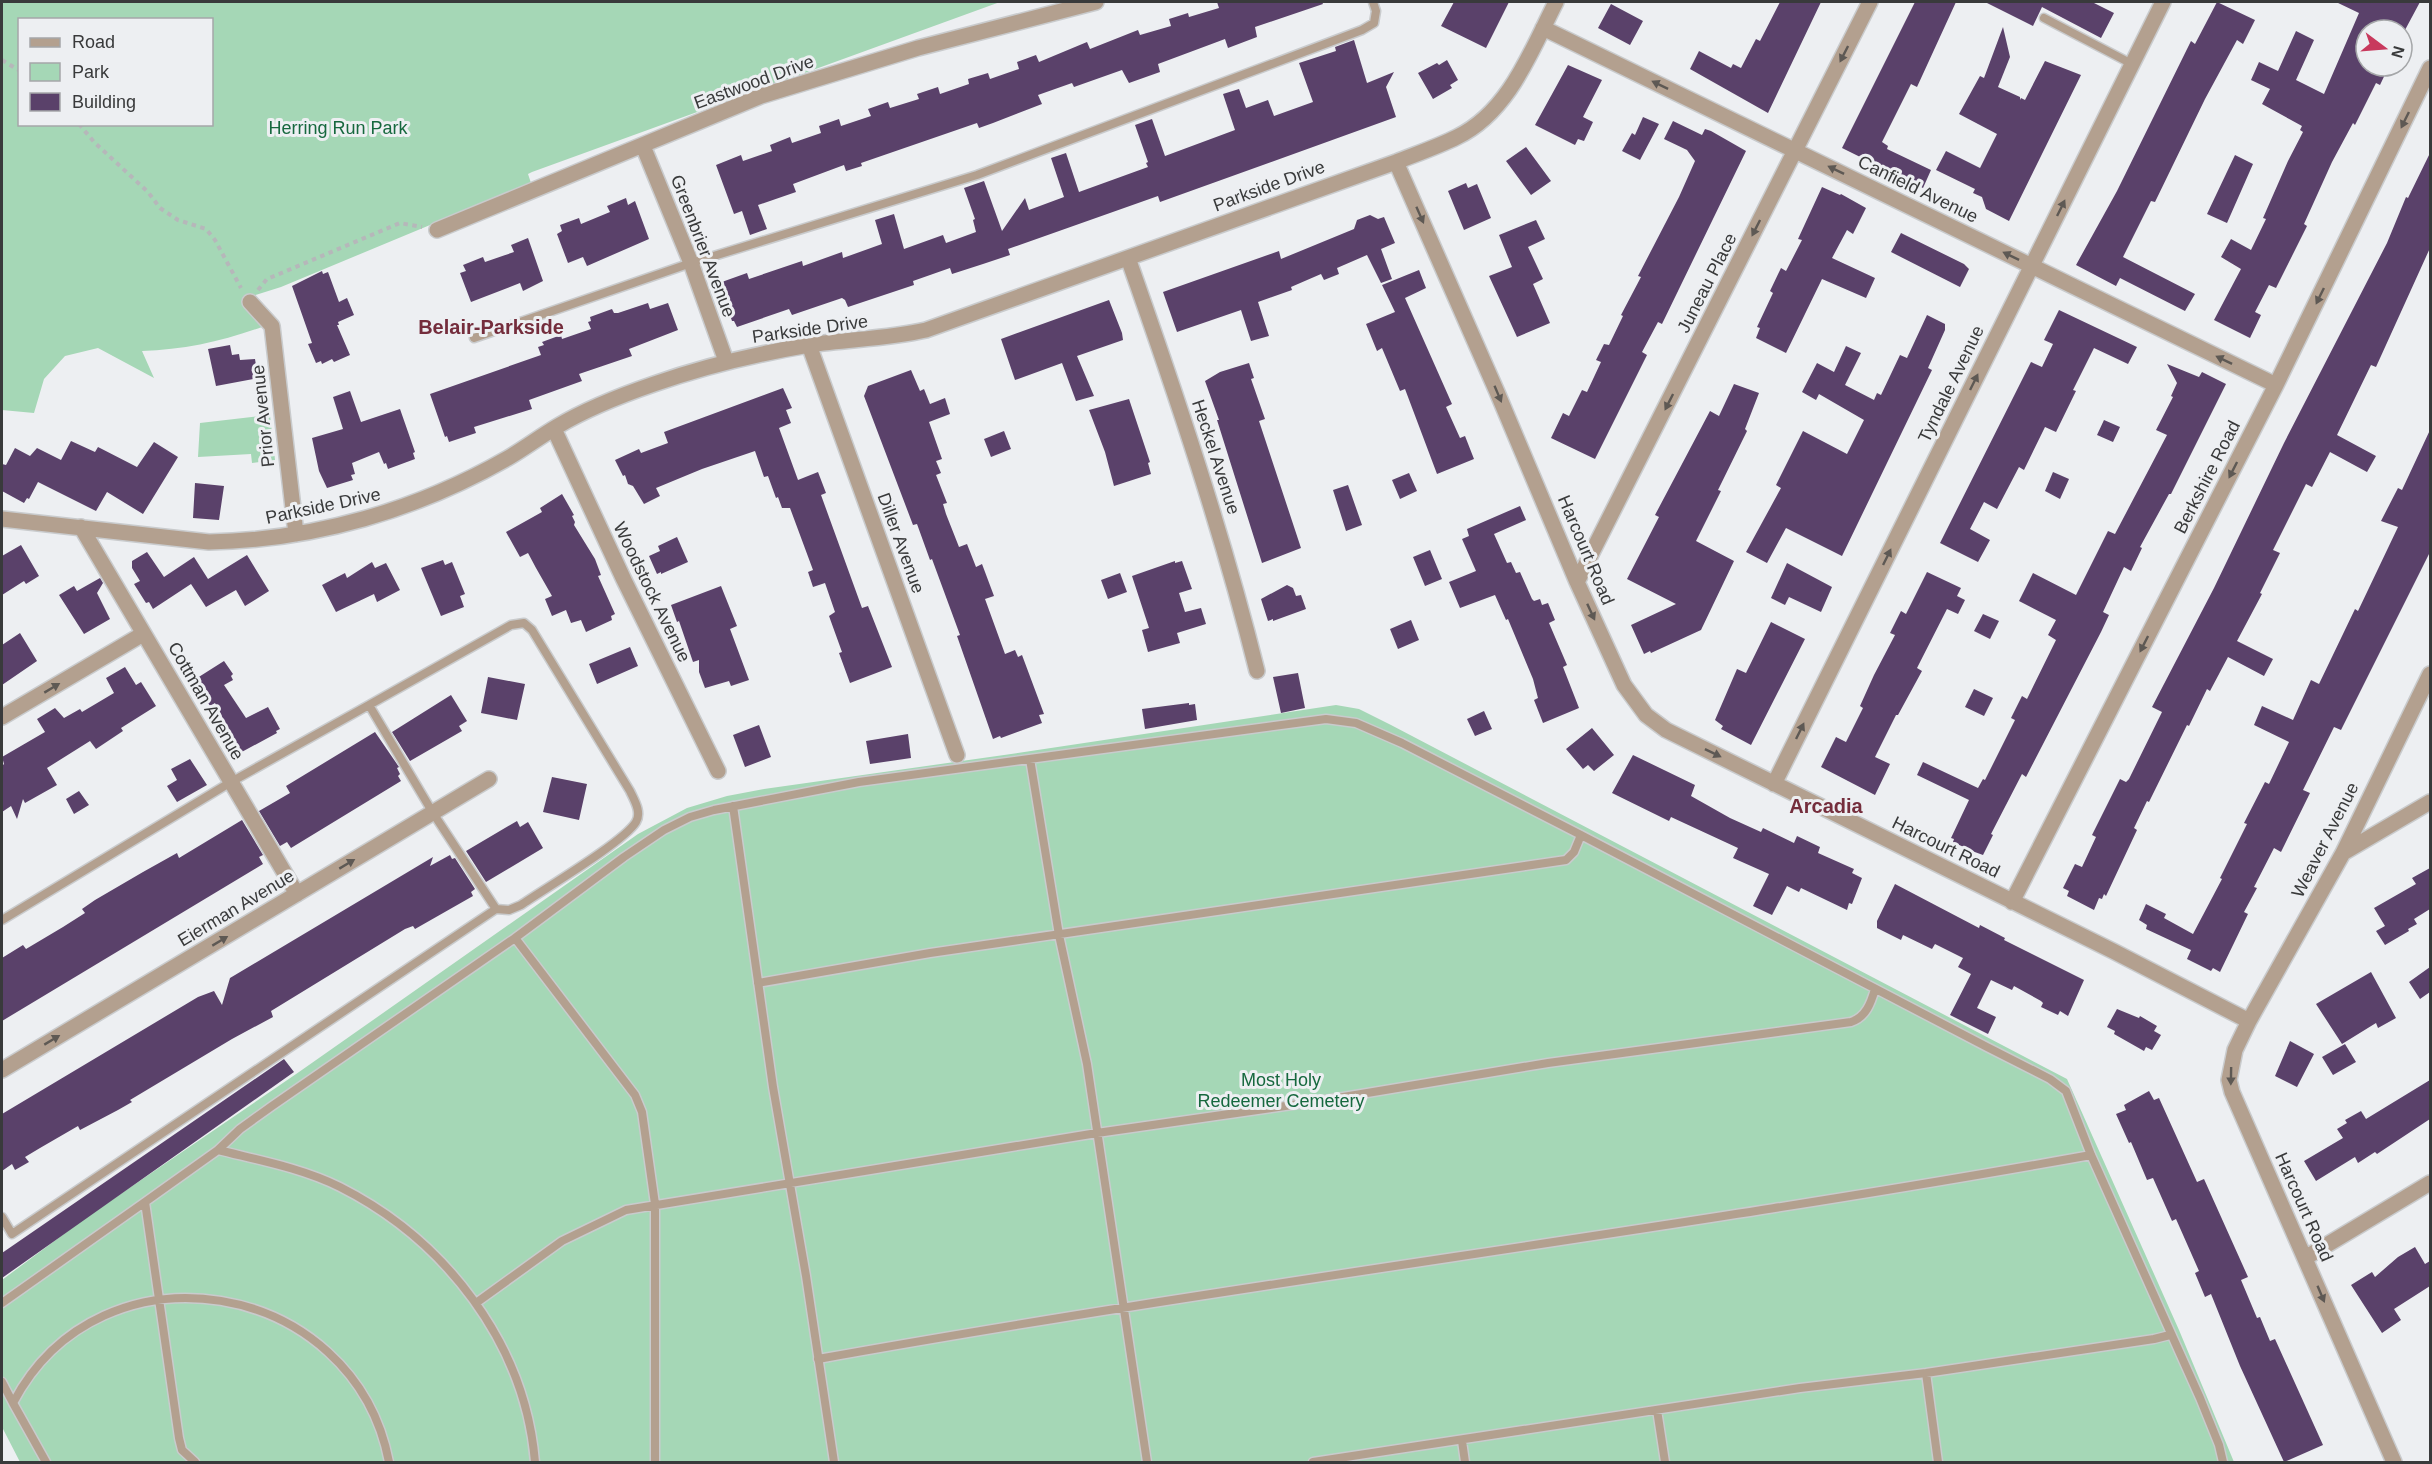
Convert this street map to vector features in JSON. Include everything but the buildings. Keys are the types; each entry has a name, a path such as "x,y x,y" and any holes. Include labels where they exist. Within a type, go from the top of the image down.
{"street":[{"name":"Eastwood Drive","path":"437,230 761,96 918,48 1096,2"},
{"name":"Parkside Drive","path":"2,519 209,542 258,540 296,534 354,522 392,511 422,500 510,457 554,429 623,396 726,361 809,345 897,337 926,330 1396,162 1458,137 1482,121 1501,102 1515,82 1556,2"},
{"name":"Juneau Place","path":"1577,582 1870,2"},
{"name":"Tyndale Avenue","path":"1774,784 2163,2"},
{"name":"Canfield Avenue","path":"1543,28 2277,385"},
{"name":"Berkshire Road","path":"2012,902 2277,385 2430,68"},
{"name":"Greenbrier Avenue","path":"643,146 691,263 726,361"},
{"name":"Harcourt Road","path":"1396,162 1450,282 1577,582 1624,685 1634,702 1646,715 1666,730 2249,1021 2232,1060 2229,1080 2232,1092 2394,1462"},
{"name":"Heckel Avenue","path":"1128,258 1190,437 1233,576 1257,671"},
{"name":"Prior Avenue","path":"249,302 272,326 296,534"},
{"name":"Diller Avenue","path":"809,345 957,755"},
{"name":"Woodstock Avenue","path":"554,429 624,580 718,771"},
{"name":"Cottman Avenue","path":"81,527 297,894"},
{"path":"2,717 144,633"},
{"name":"Weaver Avenue","path":"2249,1021 2343,853 2430,674"},
{"name":"Eierman Avenue","path":"2,1070 489,779"},
{"path":"2343,853 2430,802"},
{"path":"2305,1258 2430,1183"}],"lane":[{"path":"474,338 691,263 977,175 1362,30 1374,22 1377,11 1373,2"},
{"path":"2044,18 2132,64"},
{"path":"2,920 231,782 511,625 524,623 532,630 630,791 638,813 636,822 608,846 521,905 509,910 496,909 12,1234 2,1217"},
{"path":"369,705 433,813 496,909"},
{"path":"2,1304 218,1150 264,1111 515,938 664,830 690,817 859,782 1326,719 1356,723 1402,743 2050,1079 2066,1091 2091,1155 2204,1407 2223,1462"},
{"path":"1030,759 1059,935 1087,1064 1147,1462"},
{"path":"733,807 789,1185 806,1276 834,1462"},
{"path":"758,983 930,953 1566,860 1574,852 1581,834"},
{"path":"515,938 635,1095 642,1112 655,1204 656,1462"},
{"path":"476,1303 573,1234 626,1210 1097,1133 1313,1102 1548,1063 1851,1022 1860,1019 1871,1004 1875,989"},
{"path":"218,1150 317,1178 364,1201 423,1243 476,1303 501,1345 522,1393 533,1438 535,1462"},
{"path":"818,1359 1123,1306 1718,1217 2091,1155"},
{"path":"145,1202 179,1438 182,1450 195,1462"},
{"path":"13,1402 35,1367 57,1346 80,1329 111,1312 159,1299 200,1297 233,1301 264,1311 304,1333 326,1350 353,1381 376,1420 389,1462"},
{"path":"1313,1462 1800,1388 1926,1373 2170,1335"},
{"path":"1926,1373 1938,1462"},
{"path":"2,1382 46,1462"},
{"path":"1657,1410 1665,1462"},
{"path":"1462,1441 1465,1462"}],"path":[{"path":"2,60 18,70"},
{"path":"81,126 94,142 148,192 160,208 178,219 206,229 215,240 249,302 267,279 400,223 437,230"}],"green space":[{"name":"Herring Run Park","path":"2,2 1000,2 532,172 528,174 531,183 281,287 252,296 262,327 203,344 142,351 154,378 98,348 65,356 44,379 34,413 2,410"},
{"path":"270,415 275,460 252,463 251,454 198,457 200,423"},
{"name":"Most Holy Redeemer Cemetery","path":"1336,705 1359,709 1391,725 2067,1079 2179,1330 2234,1462 20,1462 2,1427 2,1280 84,1219 299,1072 638,834 687,808 727,796 764,789"}],"district":[{"name":"Belair-Parkside","path":"491,327"},
{"name":"Arcadia","path":"1826,806"}]}
